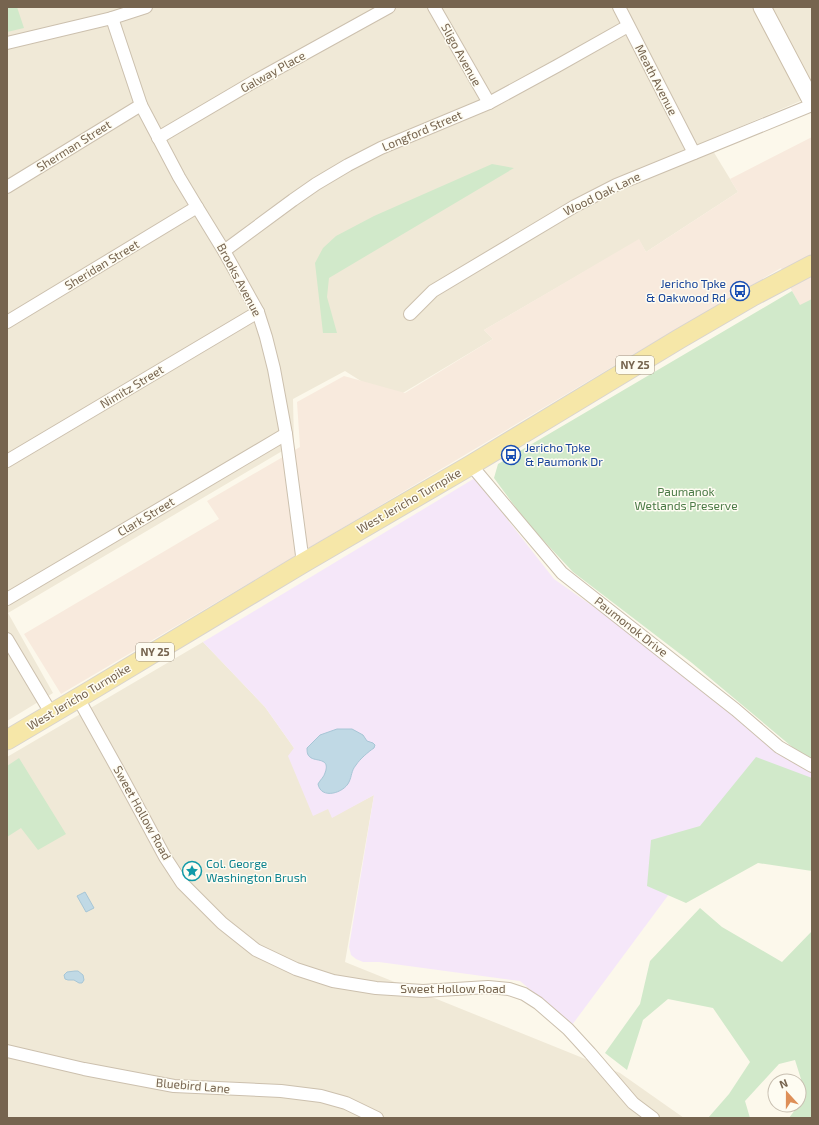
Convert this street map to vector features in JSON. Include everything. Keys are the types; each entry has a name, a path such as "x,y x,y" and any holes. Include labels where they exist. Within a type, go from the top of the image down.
{"main road":[{"path":"762,7 812,102"},
{"name":"West Jericho Turnpike","path":"7,740 303,563 471,465 666,346 812,265"}],"street":[{"path":"7,43 112,18 146,7"},
{"name":"Galway Place","path":"158,138 256,81 389,7"},
{"name":"Sligo Avenue","path":"434,7 488,103"},
{"name":"Meath Avenue","path":"619,7 694,154"},
{"name":"Brooks Avenue","path":"112,18 141,105 196,207 224,251 258,312 274,370 286,434 303,563"},
{"name":"Longford Street","path":"224,251 316,184 348,165 381,148 488,103 628,26"},
{"name":"Sherman Street","path":"9,182 141,105"},
{"name":"Wood Oak Lane","path":"410,314 433,291 575,206 616,185 812,106"},
{"name":"Sheridan Street","path":"7,322 196,207"},
{"name":"Nimitz Street","path":"7,461 258,312"},
{"name":"Clark Street","path":"7,599 286,434"},
{"name":"Paumonok Drive","path":"471,465 562,572 736,710 779,747 812,766"},
{"path":"7,639 51,713"},
{"name":"Sweet Hollow Road","path":"78,698 165,858 182,883 222,923 256,950 296,969 333,981 376,988 423,991 488,987 509,989 524,994 538,1003 568,1030 633,1103 653,1118"},
{"name":"Bluebird Lane","path":"7,1051 84,1069 174,1086 282,1091 321,1096 346,1103 377,1118"}],"shaded area":[{"path":"7,7 812,7 812,96 707,141 738,192 646,252 639,240 484,330 493,339 391,400 345,371 293,399 294,444 8,613 53,693 7,721"},
{"path":"812,137 812,327 781,268 61,694 24,634 219,519 207,501 300,447 297,402 344,376 405,393 493,339 484,330 639,239 646,252 738,192 730,179"},
{"path":"475,478 554,579 688,673 812,768 812,865 718,828 572,1025 520,981 379,962 363,962 351,955 349,947 374,795 332,818 328,809 313,816 288,756 294,748 265,707 203,642"},
{"path":"203,642 265,707 294,748 329,809 332,817 374,795 345,962 620,1073 684,1118 7,1118 7,757"}],"green space":[{"path":"7,7 17,7 24,28 7,32"},
{"path":"492,164 514,168 329,278 327,297 337,333 323,333 315,263 323,248 336,236 374,216"},
{"name":"Paumanok Wetlands Preserve","path":"792,291 800,305 812,299 812,759 797,751 692,663 573,572 528,524 494,478 498,464"},
{"path":"756,757 812,778 812,871 758,863 686,903 647,886 651,840 700,826"},
{"path":"19,758 66,834 38,850 21,828 7,837 7,766"},
{"path":"700,908 722,927 782,962 812,931 812,1118 789,1118 793,1113 807,1113 807,1073 799,1073 795,1060 779,1064 771,1073 767,1073 767,1077 745,1101 750,1118 708,1118 729,1094 750,1062 713,1008 668,999 643,1020 627,1070 605,1053 640,1004 650,961"}],"water":[{"path":"337,729 352,729 363,735 367,741 375,745 374,748 354,767 350,780 346,786 338,792 328,793 323,792 318,784 324,774 326,764 309,756 307,753 307,748 320,735"},
{"path":"85,892 94,908 86,912 77,896"},
{"path":"78,971 83,975 84,980 82,983 65,979 64,975 67,972"}],"place":[{"name":"Jericho Tpke & Oakwood Rd","path":"740,291"},
{"name":"Jericho Tpke & Paumonk Dr","path":"511,455"},
{"name":"Col. George Washington Brush","path":"192,871"}]}
